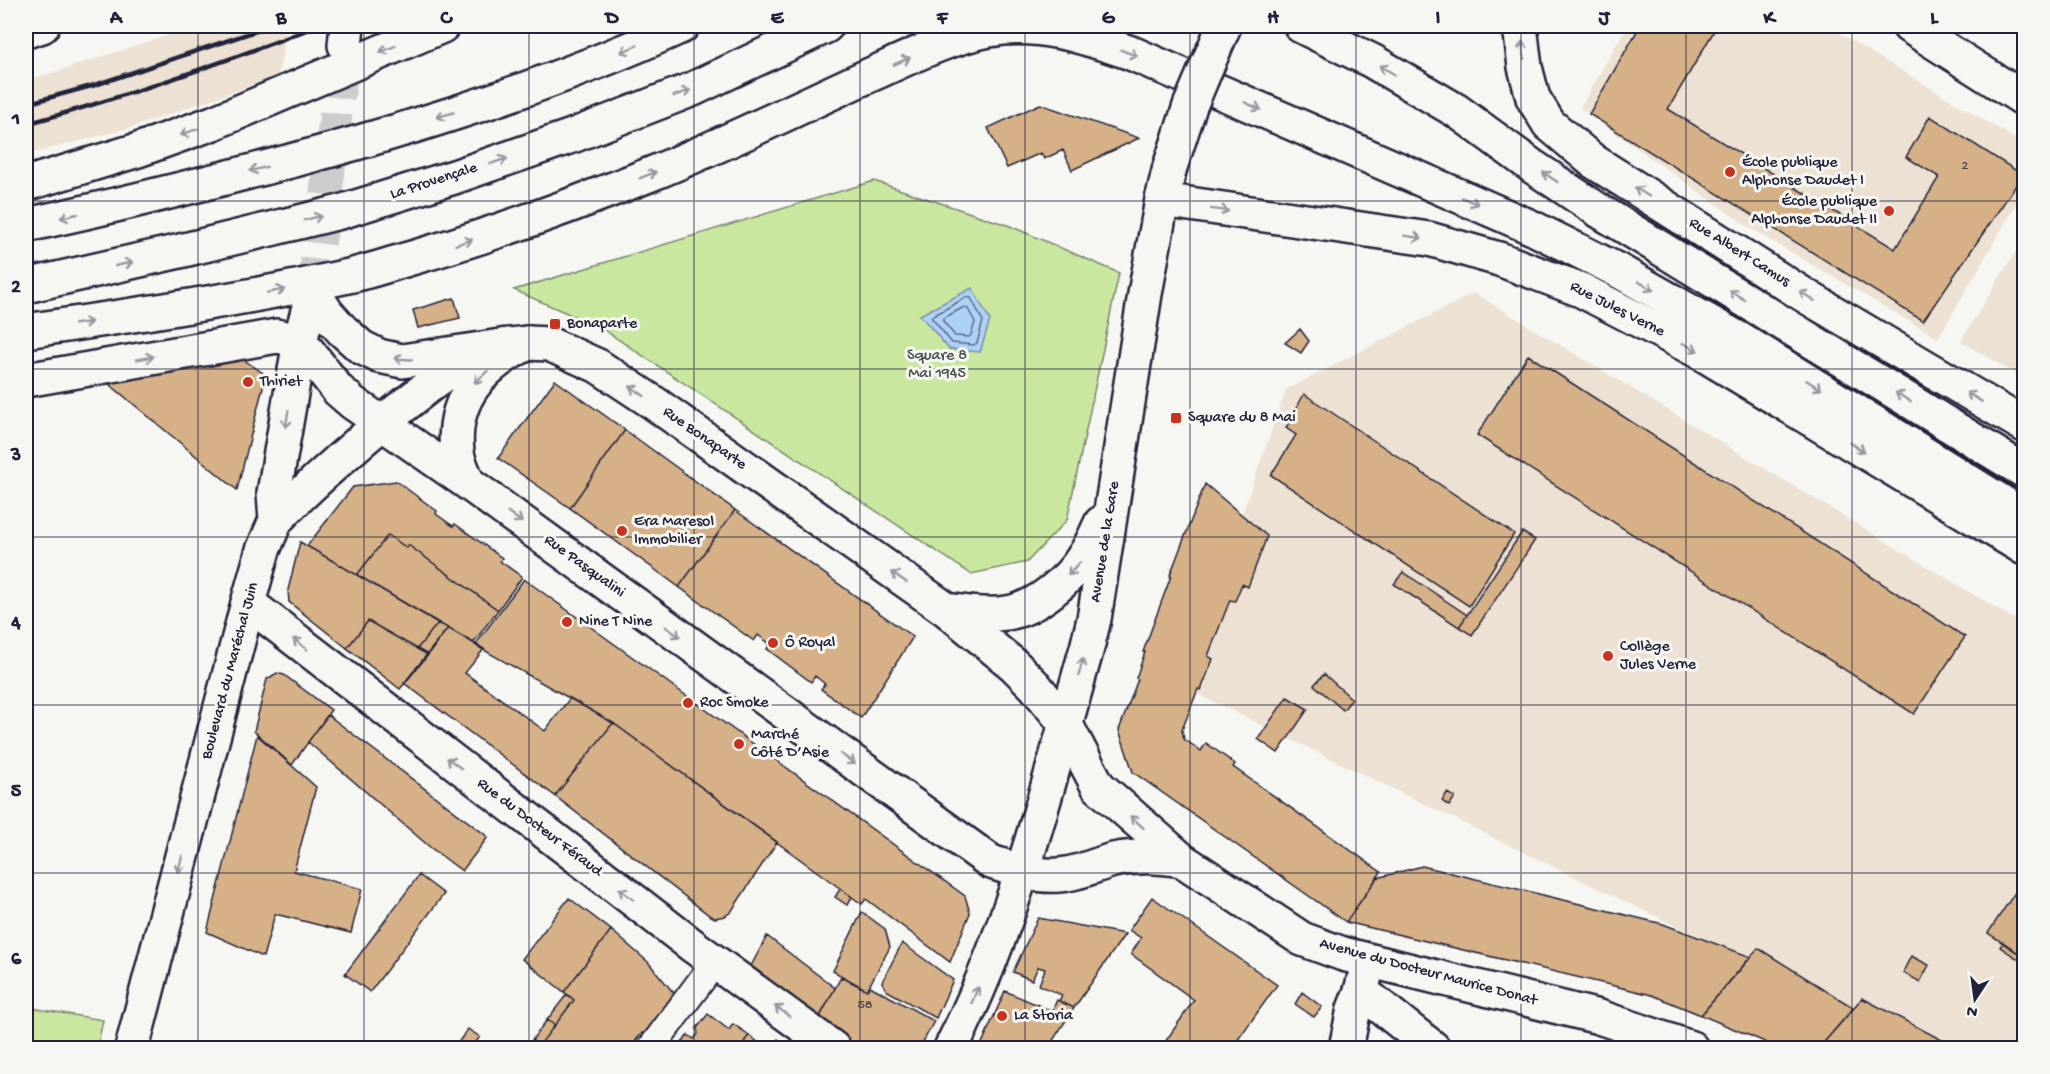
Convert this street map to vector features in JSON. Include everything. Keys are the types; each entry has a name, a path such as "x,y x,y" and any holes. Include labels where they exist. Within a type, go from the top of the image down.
{"main road":[{"path":"26,31 42,26"},
{"path":"26,184 138,150 213,123 442,26"},
{"path":"26,225 174,191 374,138 576,71 682,26"},
{"name":"La Provençale","path":"26,286 340,212 454,177 572,136 693,89 826,26"},
{"path":"26,331 158,312 274,291 356,274 461,244 662,169 759,128 942,43 1012,26 1044,28 1090,39 1131,53 1533,228 1619,271 1748,344 2025,516"},
{"name":"Avenue de la Gare","path":"951,1048 987,967 1023,872 1094,619 1162,200 1190,106 1224,26"},
{"path":"1301,26 1372,62 1457,111 1532,166 1598,210 2025,471"},
{"name":"Rue Albert Camus","path":"1520,26 1525,67 1533,98 1549,124 1593,161 1804,295 2025,425"},
{"path":"1909,26 2025,99"},
{"name":"Rue Jules Verne","path":"1162,200 1429,239 1498,259 1581,290 1698,351 2025,548"},
{"name":"Boulevard du Maréchal Juin","path":"136,1047 248,603 263,550 276,520 274,493 300,341 313,292 342,330 361,347 379,356 402,361 481,349"},
{"path":"26,380 277,336 300,341"},
{"name":"Rue Pasqualini","path":"300,341 338,390 382,424 468,483 977,853 991,862 1023,872"},
{"path":"468,483 457,454 459,410 473,383 508,353 528,343"},
{"name":"Rue Bonaparte","path":"276,520 304,490 446,371 481,349 528,343 549,344 598,366 947,610 986,615 1009,613 1029,606 1048,595 1083,558 1113,500"},
{"name":"Rue du Docteur Féraud","path":"248,603 715,962 833,1048"},
{"name":"Avenue du Docteur Maurice Donat","path":"947,610 992,645 1035,686 1065,723 1098,786 1182,860 1302,939 1342,954 1365,976 1599,1017 1691,1048"},
{"name":"Avenue du Docteur Maurice Donat","path":"1023,872 1058,875 1085,870 1114,860 1148,855 1182,860"},
{"path":"1346,1048 1354,1009 1365,976 1433,1048"}],"street":[{"path":"651,1048 715,962"}],"shaded area":[{"path":"196,26 287,26 278,76 133,127 26,155 26,80"},
{"path":"1627,26 1827,26 2024,144 2024,191 1938,338 1753,230 1580,108"},
{"path":"2024,238 2024,379 1961,341"},
{"name":"Collège Jules Verne","path":"1474,293 2024,625 2024,1048 1927,1048 1181,686 1286,390"}],"green space":[{"name":"Square 8 Mai 1945","path":"874,181 1010,226 1119,273 1067,520 1027,562 971,574 601,328 514,290"},
{"path":"26,1007 103,1020 97,1048 26,1048"}],"water":[{"path":"972,288 990,320 980,352 949,349 920,315"}],"building":[{"path":"1640,26 1717,26 1668,109 1895,249 1939,177 1906,157 1930,116 2023,175 1923,321 1589,114"},
{"path":"1040,104 1139,138 1072,170 1063,150 1044,159 1041,153 1007,168 988,128"},
{"path":"454,298 460,318 418,328 413,310"},
{"path":"1300,329 1309,341 1301,353 1285,343"},
{"path":"235,354 266,375 237,490 102,378"},
{"path":"1528,355 1965,637 1914,714 1477,435"},
{"path":"555,380 625,430 570,508 498,458"},
{"path":"1304,394 1514,534 1469,606 1271,475 1296,435 1286,428"},
{"path":"625,430 735,510 679,587 570,508"},
{"path":"396,481 437,511 436,514 453,526 455,524 502,558 500,561 522,577 498,610 408,545 407,548 388,535 357,575 307,546 353,487"},
{"path":"1205,484 1267,536 1248,587 1242,584 1235,601 1230,600 1208,656 1213,659 1182,730 1184,739 1201,751 1206,743 1235,764 1233,767 1381,872 1346,922 1133,772 1119,730 1138,679 1136,678 1145,652 1143,652"},
{"path":"735,510 913,637 861,718 821,689 825,684 815,676 811,682 767,649 770,644 758,635 754,641 679,587"},
{"path":"1522,532 1535,540 1472,635 1459,627"},
{"path":"388,535 407,548 408,545 498,610 473,643 357,575"},
{"path":"300,542 438,623 417,649 368,621 347,648 289,602 288,590"},
{"path":"1403,572 1467,615 1459,627 1394,584"},
{"path":"524,579 965,896 970,913 950,962 866,899 862,904 852,897 613,723 475,645"},
{"path":"368,621 428,655 400,689 347,648"},
{"path":"438,623 448,628 428,655 417,649"},
{"path":"448,628 484,649 465,673 545,731 570,698 613,723 555,796 404,683"},
{"path":"277,673 284,675 331,710 292,765 254,731 267,679"},
{"path":"1324,674 1352,699 1343,710 1314,685"},
{"path":"1287,697 1308,709 1278,753 1258,739"},
{"path":"328,715 488,837 462,871 431,848 308,742"},
{"path":"613,723 777,842 731,912 725,916 715,918 709,915 555,796"},
{"path":"257,735 316,787 294,871 362,889 351,933 275,914 263,957 207,932"},
{"path":"1447,793 1455,797 1449,806 1442,801"},
{"path":"1422,866 1663,924 1751,957 1701,1015 1652,995 1346,922 1377,878"},
{"path":"419,875 444,894 370,992 345,974"},
{"path":"2024,879 2024,957 1988,933"},
{"path":"840,889 852,897 847,905 835,897"},
{"path":"1152,897 1277,985 1232,1048 1161,1048 1194,1000 1131,954 1141,938 1129,930"},
{"path":"569,898 611,930 564,992 522,959"},
{"path":"862,912 885,929 890,947 867,990 833,971"},
{"path":"1038,918 1125,934 1074,1008 1059,1001 1062,995 1039,985 1045,969 1038,967 1032,980 1013,972"},
{"path":"611,930 648,962 678,998 653,1032 642,1033 630,1048 525,1048 532,1040 539,1046 574,1000 564,992"},
{"path":"767,936 835,988 817,1022 751,966"},
{"path":"2003,942 2024,957 2024,963 2000,947"},
{"path":"902,943 953,980 936,1018 886,990 882,982"},
{"path":"1758,948 1854,1008 1819,1048 1779,1048 1701,1015"},
{"path":"1911,956 1929,965 1920,982 1904,973"},
{"path":"841,977 867,990 870,986 934,1021 920,1048 846,1048 819,1019"},
{"path":"1005,991 1052,1011 1057,1000 1074,1008 1048,1048 980,1048"},
{"path":"1302,992 1322,1007 1314,1017 1295,1004"},
{"path":"567,994 574,1000 555,1025 547,1020"},
{"path":"1862,998 1957,1048 1819,1048"},
{"path":"708,1014 729,1030 733,1024 749,1035 744,1042 753,1048 678,1048 688,1035 694,1039 698,1034 697,1028"},
{"path":"547,1020 555,1025 539,1046 532,1040"},
{"path":"468,1029 480,1037 471,1048 454,1048"},
{"path":"749,1035 765,1048 753,1048 744,1042"},
{"path":"778,1039 791,1048 771,1048"},
{"path":"66,1042 72,1048 50,1048"}],"tunnel":[{"path":"313,292 345,45"}],"railway":[{"path":"26,104 95,85 271,26"},
{"path":"26,124 173,79 317,26"}],"place":[{"name":"École publique Alphonse Daudet I","path":"1730,172"},
{"name":"École publique Alphonse Daudet II","path":"1889,211"},
{"name":"Bonaparte","path":"555,324"},
{"name":"Thiriet","path":"248,382"},
{"name":"Square du 8 Mai","path":"1176,418"},
{"name":"Era Maresol Immobilier","path":"622,531"},
{"name":"Nine T Nine","path":"567,622"},
{"name":"Ô Royal","path":"773,643"},
{"name":"Collège Jules Verne","path":"1608,656"},
{"name":"Roc Smoke","path":"688,703"},
{"name":"Marché Côté D’Asie","path":"739,744"},
{"name":"La Storia","path":"1002,1016"}]}
